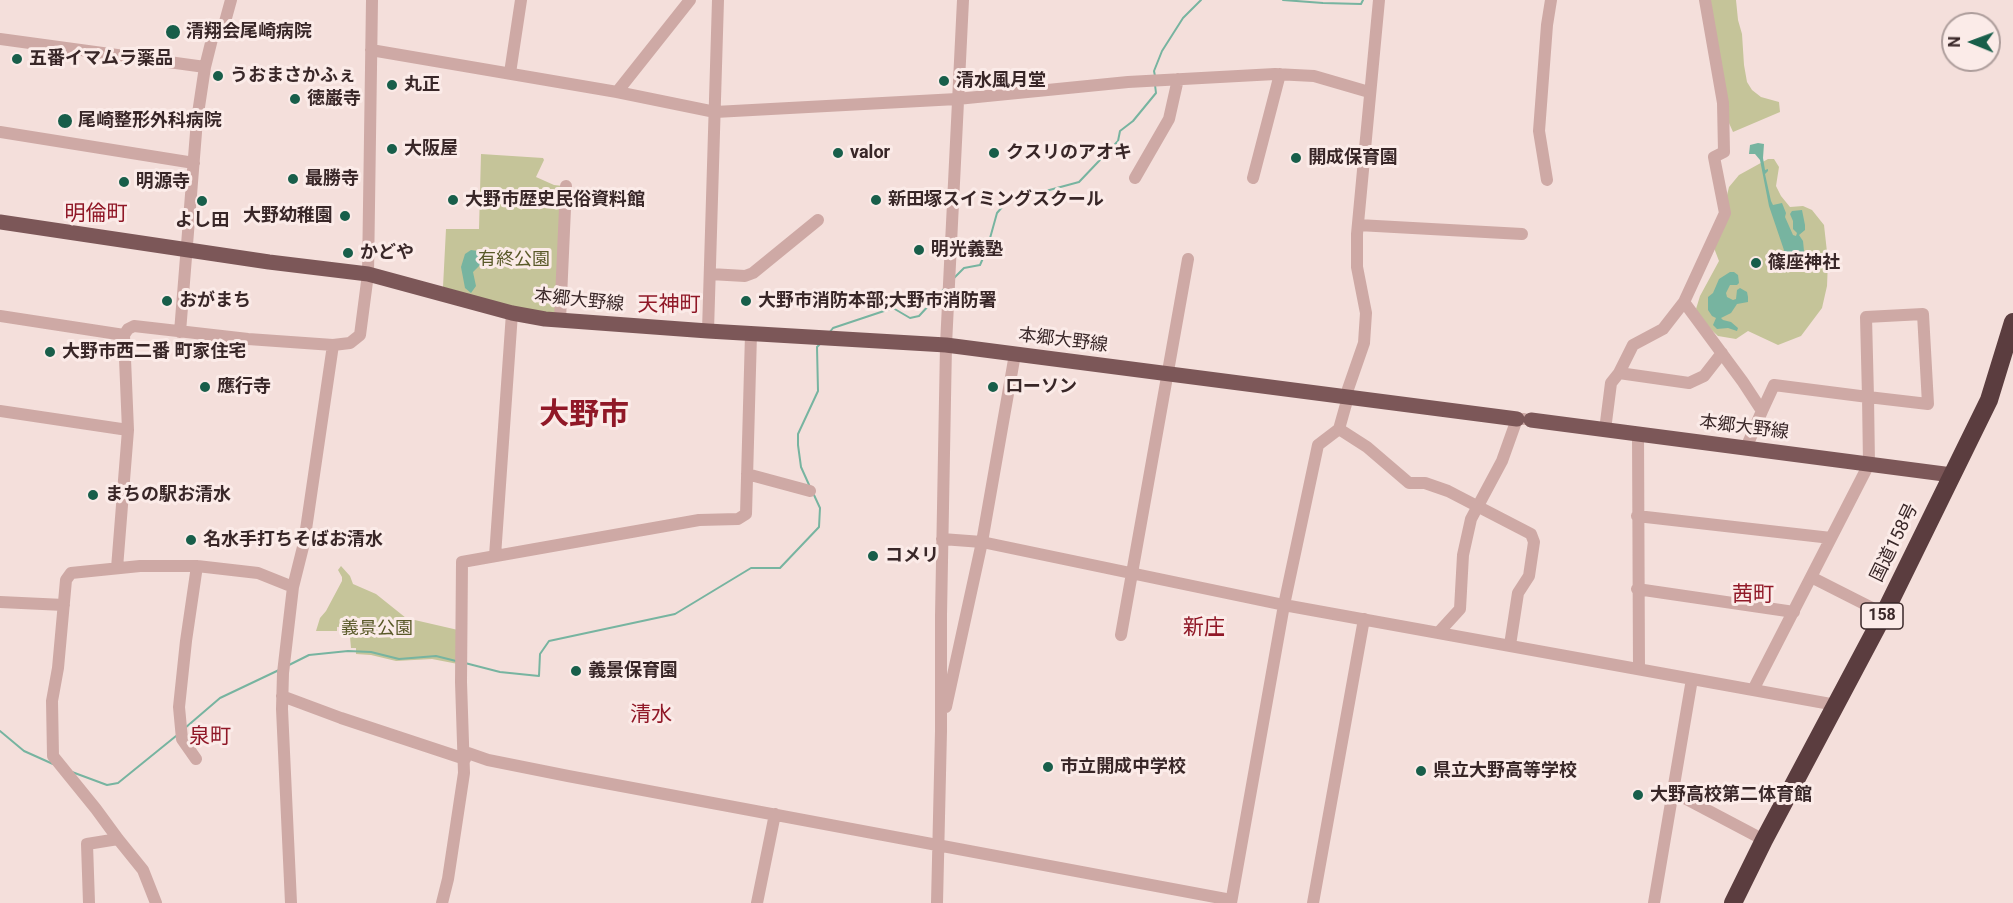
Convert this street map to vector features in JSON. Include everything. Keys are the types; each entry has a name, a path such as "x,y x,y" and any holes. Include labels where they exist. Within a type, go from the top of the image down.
{"highway":[{"name":"国道158号","path":"1733,903 1884,614 1989,400 2012,333"}],"main road":[{"name":"本郷大野線","path":"0,222 368,274 512,313 560,320 946,345 1952,475"}],"street":[{"path":"180,332 197,120 205,67 212,39 214,34 223,29 231,0"},
{"path":"117,568 128,430 124,335 128,329 134,326 333,345 350,343 360,335 368,274 372,0"},
{"path":"510,73 521,0"},
{"path":"617,92 690,0"},
{"path":"708,331 718,0"},
{"path":"937,903 946,345 963,0"},
{"path":"282,696 341,718 465,756 1231,901 1284,605 1318,445 1339,429 1348,389 1364,343 1366,313 1357,267 1358,225 1379,0"},
{"path":"1546,180 1539,131 1551,0"},
{"path":"1605,430 1611,383 1619,373 1633,345 1663,329 1684,302 1725,213 1714,157 1724,152 1723,103 1705,0"},
{"path":"0,39 205,67"},
{"path":"371,50 617,92 715,112 957,99 1178,79 1280,74 1314,76 1369,92"},
{"path":"1253,178 1280,74"},
{"path":"1135,178 1169,119 1178,79"},
{"path":"0,132 194,163"},
{"path":"560,320 566,186"},
{"path":"710,274 745,276 753,273 818,219"},
{"path":"1358,225 1522,234"},
{"path":"1121,635 1188,259"},
{"path":"1684,302 1761,411"},
{"path":"495,555 512,313"},
{"path":"1746,448 1774,385 1868,397 1928,404 1923,314 1866,317 1868,397 1869,464 1754,690"},
{"path":"0,316 124,335"},
{"path":"442,903 460,804 465,756 461,682 462,561 699,520 738,519 746,514 751,334"},
{"path":"291,903 283,673 294,588 304,543 333,345"},
{"path":"1619,373 1689,383 1704,376 1722,353"},
{"path":"941,731 982,542 1015,354"},
{"path":"0,411 128,430"},
{"path":"1439,632 1460,609 1463,555 1471,519 1524,420"},
{"path":"1339,429 1367,447 1409,483 1425,483 1448,491 1531,534 1534,542 1529,576 1518,593 1510,645"},
{"path":"1638,434 1639,669"},
{"path":"747,474 810,491"},
{"path":"1637,516 1831,538"},
{"path":"942,540 982,542 1284,605 1836,705"},
{"path":"156,903 143,870 96,808 52,756 52,701 58,668 66,580 71,573 117,568 197,566 251,572 294,588"},
{"path":"196,759 182,739 179,707 197,566"},
{"path":"1811,577 1884,614"},
{"path":"1637,589 1794,612"},
{"path":"0,602 64,605"},
{"path":"1313,903 1364,619"},
{"path":"1654,903 1692,679"},
{"path":"1673,792 1764,840"},
{"path":"757,903 775,814"},
{"path":"89,903 87,844 118,839"}],"green space":[{"path":"1702,0 1736,0 1747,82 1752,90 1761,97 1779,102 1780,112 1733,132 1725,114"},
{"name":"有終公園","path":"481,154 543,158 536,177 554,185 563,186 557,314 533,313 443,287 446,229 479,229"},
{"path":"1768,159 1774,159 1779,167 1776,186 1790,207 1803,206 1812,210 1824,225 1828,261 1827,286 1822,308 1801,336 1778,345 1748,331 1736,339 1718,336 1705,324 1696,309 1700,296 1719,261 1714,248 1729,187 1739,175"},
{"name":"義景公園","path":"341,566 350,576 353,584 376,594 406,618 458,630 458,664 432,659 396,661 356,654 356,648 351,648 349,626 337,627 337,631 316,631 320,618 342,581 338,570"}],"shaded area":[{"path":"1764,144 1763,158 1765,170 1768,169 1765,174 1771,201 1773,205 1782,203 1786,213 1785,217 1793,235 1796,236 1790,214 1792,211 1802,210 1805,230 1799,235 1803,241 1804,258 1802,261 1792,262 1787,259 1769,206 1760,160 1755,154 1749,154 1750,145"},
{"path":"471,250 478,251 482,263 473,272 476,286 471,293 465,288 461,267 465,254"},
{"path":"1730,272 1738,275 1739,283 1730,285 1726,293 1727,297 1736,299 1737,290 1740,288 1747,292 1748,297 1748,302 1737,304 1731,313 1721,318 1731,322 1738,328 1737,331 1728,328 1717,329 1713,325 1716,318 1708,310 1708,297 1713,293 1719,279"}],"waterway":[{"path":"1155,76 1154,71 1162,51 1183,18 1201,0"},
{"path":"1283,0 1361,4 1363,0"},
{"path":"954,278 964,268 980,265 997,213 1009,199 1026,192 1042,192 1079,182 1118,141 1120,131 1133,121 1156,93 1155,85"},
{"path":"829,333 833,328 893,308 910,318 919,316 944,289"},
{"path":"810,487 801,467 798,434 818,391 817,347 820,344"},
{"path":"465,663 500,672 539,676 540,654 549,641 675,614 751,568 780,568 819,527 820,508 814,495"},
{"path":"289,665 309,655 348,651 371,652 399,659 436,656 456,661"},
{"path":"185,728 220,698 279,670"},
{"path":"0,731 24,751 53,764"},
{"path":"72,772 107,785 118,783 176,736"}],"place":[{"name":"清翔会尾崎病院","path":"173,32"},
{"name":"五番イマムラ薬品","path":"17,59"},
{"name":"うおまさかふぇ","path":"218,76"},
{"name":"清水風月堂","path":"944,81"},
{"name":"丸正","path":"392,85"},
{"name":"徳巌寺","path":"295,99"},
{"name":"尾崎整形外科病院","path":"65,121"},
{"name":"大阪屋","path":"392,149"},
{"name":"valor","path":"838,153"},
{"name":"クスリのアオキ","path":"994,153"},
{"name":"開成保育園","path":"1296,158"},
{"name":"最勝寺","path":"293,179"},
{"name":"明源寺","path":"124,182"},
{"name":"大野市歴史民俗資料館","path":"453,200"},
{"name":"新田塚スイミングスクール","path":"876,200"},
{"name":"よし田","path":"202,201"},
{"name":"大野幼稚園","path":"345,216"},
{"name":"明光義塾","path":"919,250"},
{"name":"かどや","path":"348,253"},
{"name":"篠座神社","path":"1756,263"},
{"name":"おがまち","path":"167,301"},
{"name":"大野市消防本部;大野市消防署","path":"746,301"},
{"name":"大野市西二番 町家住宅","path":"50,352"},
{"name":"應行寺","path":"205,387"},
{"name":"ローソン","path":"993,387"},
{"name":"まちの駅お清水","path":"93,495"},
{"name":"名水手打ちそばお清水","path":"191,540"},
{"name":"コメリ","path":"873,556"},
{"name":"義景保育園","path":"576,671"},
{"name":"市立開成中学校","path":"1048,767"},
{"name":"県立大野高等学校","path":"1421,771"},
{"name":"大野高校第二体育館","path":"1638,795"}],"district":[{"name":"明倫町","path":"96,215"},
{"name":"天神町","path":"669,306"},
{"name":"大野市","path":"584,416"},
{"name":"茜町","path":"1753,596"},
{"name":"新庄","path":"1204,629"},
{"name":"清水","path":"651,716"},
{"name":"泉町","path":"210,738"}]}
